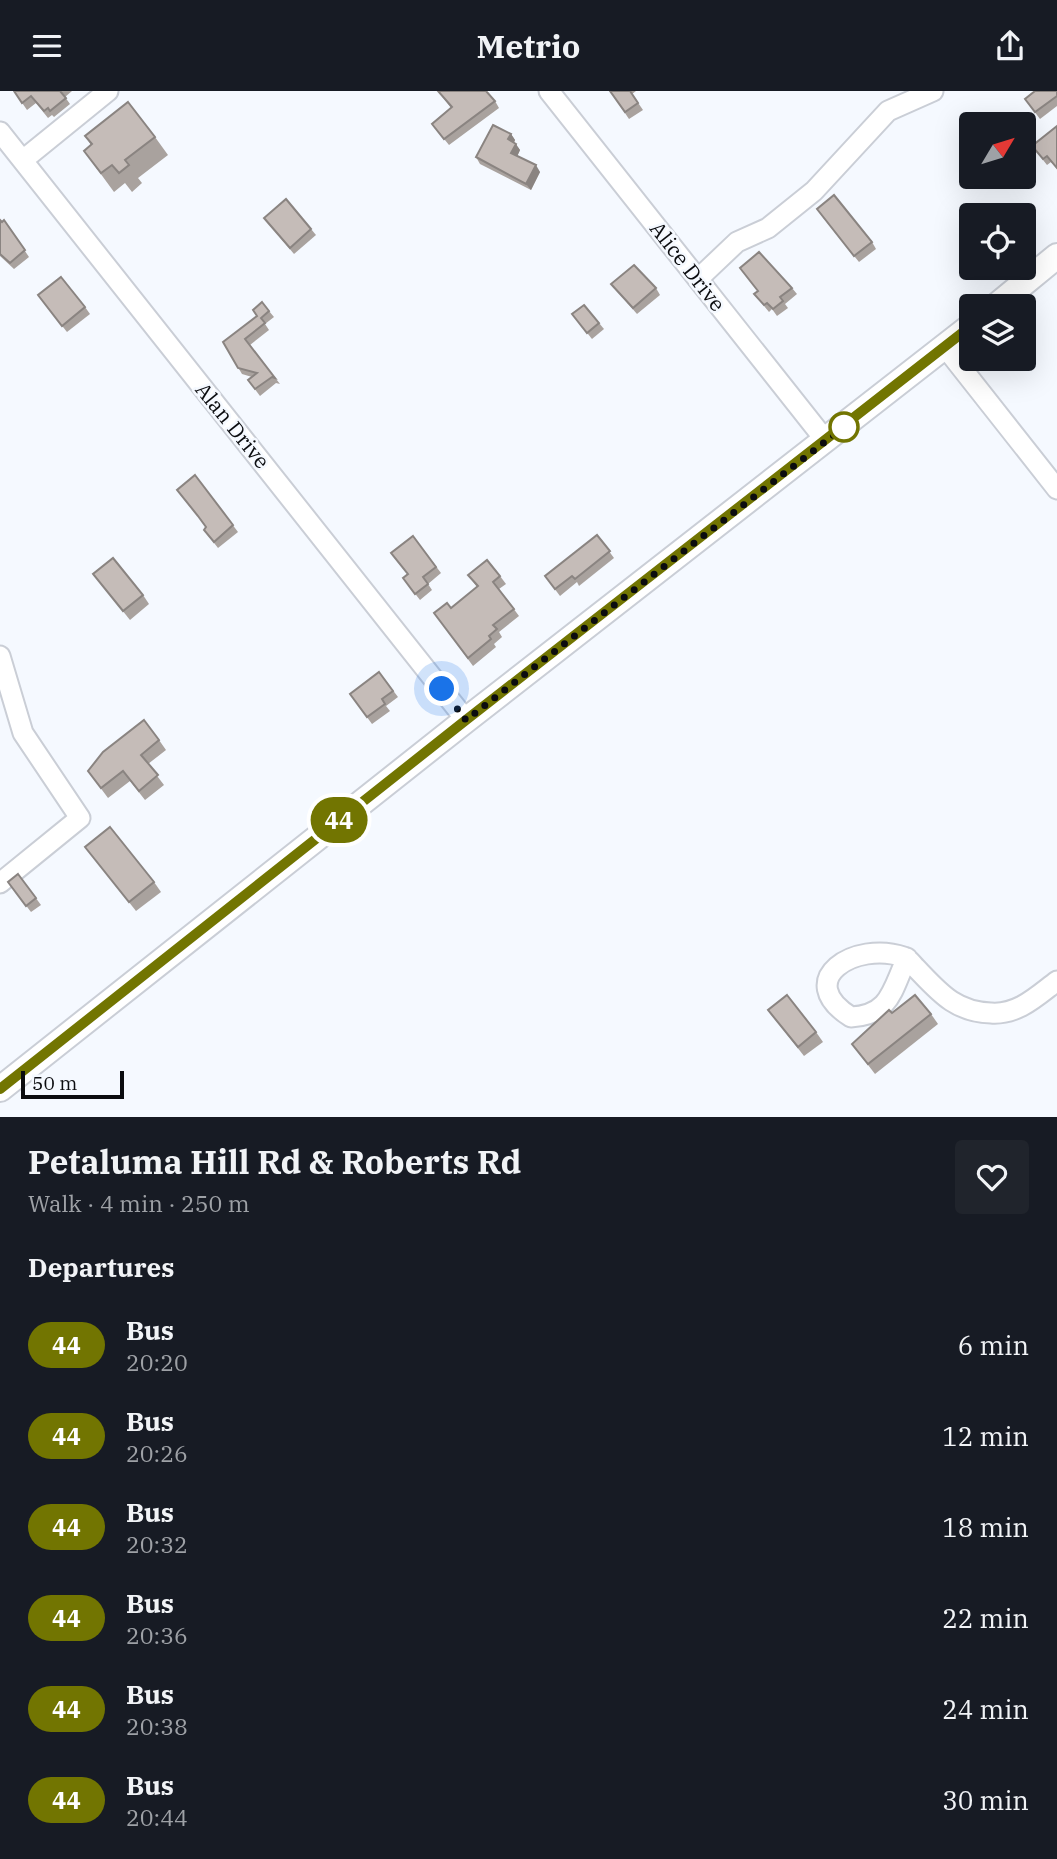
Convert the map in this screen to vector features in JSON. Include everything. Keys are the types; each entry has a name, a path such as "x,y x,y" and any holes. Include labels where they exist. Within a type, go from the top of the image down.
{"main road":[{"path":"1011,294 1057,256"},
{"path":"0,1089 466,720 959,336"}],"street":[{"path":"23,160 108,91"},
{"name":"Alice Drive","path":"549,91 826,441"},
{"path":"698,279 737,242 768,228 814,191 888,111 933,91"},
{"name":"Alan Drive","path":"0,132 466,720"},
{"path":"945,347 1057,489"},
{"path":"0,656 23,733 80,818 0,883"},
{"path":"907,958 950,1002 978,1011 1013,1011 1057,981"}],"building":[{"path":"14,91 60,91 66,98 50,111 48,108 44,111 31,96 22,103"},
{"path":"438,91 486,91 495,101 444,139 432,124 452,107"},
{"path":"610,91 630,91 638,103 625,112"},
{"path":"1035,91 1057,91 1057,96 1035,112 1025,99"},
{"path":"128,102 155,137 125,160 129,165 119,173 112,165 101,173 84,151 92,144 85,136"},
{"path":"493,125 511,134 508,139 516,144 511,153 536,165 526,184 476,157"},
{"path":"1057,126 1057,168 1047,156 1043,159 1036,151 1036,143"},
{"path":"834,195 872,242 854,256 817,209"},
{"path":"286,199 311,229 290,248 264,218"},
{"path":"0,220 4,220 25,250 10,263 0,254"},
{"path":"759,252 792,288 780,297 783,301 773,309 767,303 764,305 754,294 758,291 740,268"},
{"path":"634,265 656,288 633,308 611,284"},
{"path":"61,277 85,307 62,326 38,295"},
{"path":"262,302 269,311 261,318 265,323 245,339 275,378 272,377 255,389 248,380 257,373 238,368 223,342 257,316 253,310"},
{"path":"584,305 599,323 587,333 572,314"},
{"path":"195,475 233,525 214,542 204,530 206,527 177,490"},
{"path":"597,535 610,551 575,579 572,576 555,589 545,576"},
{"path":"413,536 436,567 423,577 428,584 415,594 403,578 408,574 391,553"},
{"path":"113,558 143,595 123,611 93,574"},
{"path":"487,560 500,576 493,582 514,609 493,625 497,629 489,636 491,639 468,658 434,613 447,603 451,608 478,586 468,575"},
{"path":"379,672 393,691 382,699 385,704 367,717 350,694"},
{"path":"144,720 159,740 141,755 158,775 139,791 123,771 101,788 88,771 103,752"},
{"path":"110,827 154,882 129,902 85,847"},
{"path":"18,874 36,898 26,906 8,882"},
{"path":"787,995 816,1032 798,1047 768,1010"},
{"path":"915,995 931,1014 868,1064 852,1044 889,1010 892,1013"}],"bus line":[{"name":"44","path":"0,1089 466,720 959,336"}],"route":[{"path":"442,689 466,720 844,427"}]}
